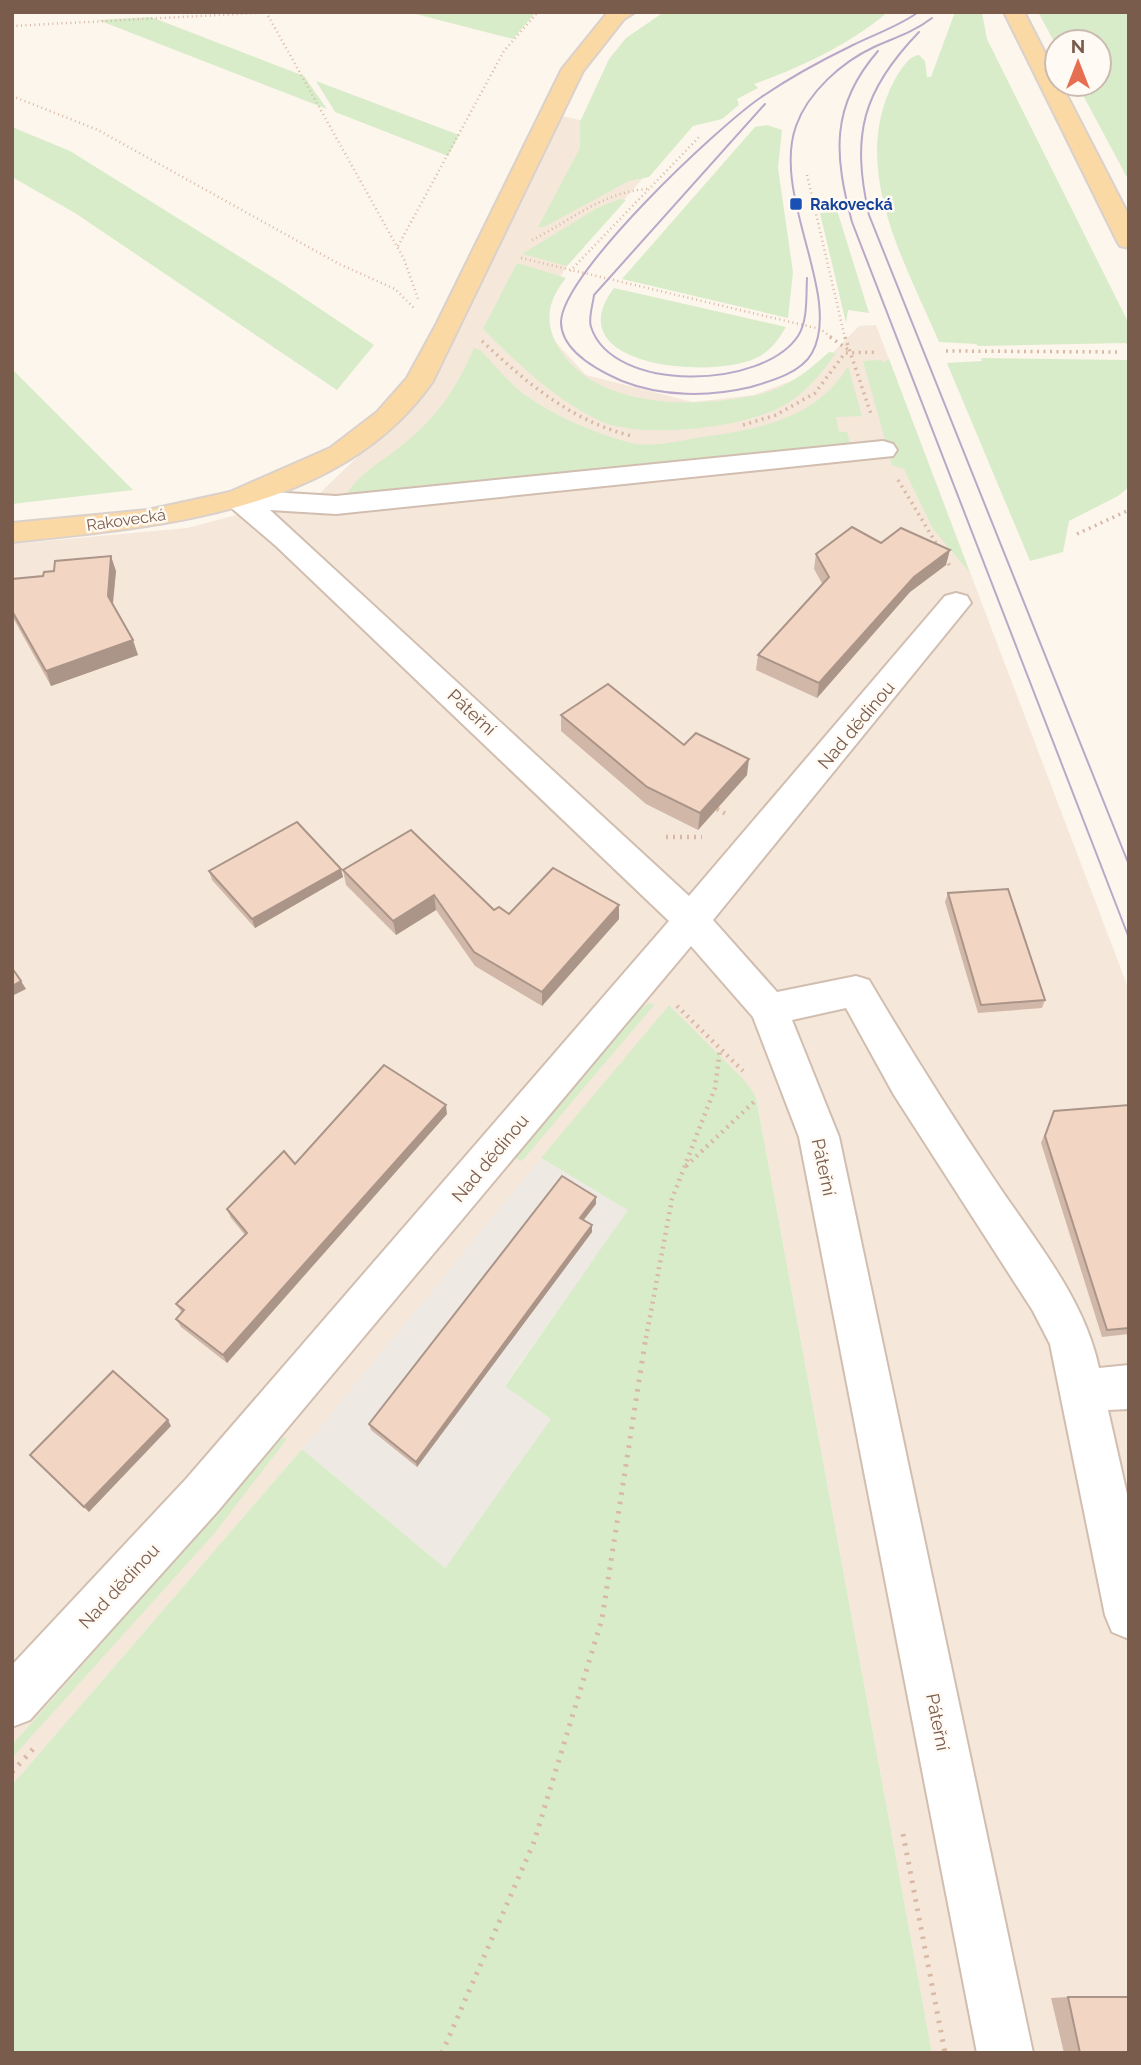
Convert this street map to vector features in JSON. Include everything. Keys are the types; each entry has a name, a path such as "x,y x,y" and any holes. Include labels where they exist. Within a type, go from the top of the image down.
{"main road":[{"name":"Rakovecká","path":"12,533 148,519 238,499 340,454 387,418 419,381 573,69 617,15 625,12"},
{"path":"1014,12 1129,241"}],"street":[{"path":"238,499 336,505 883,450"},
{"name":"Páteřní","path":"238,499 287,538 691,920 769,1009 819,1137 1005,2053"},
{"name":"Nad dědinou","path":"12,1702 202,1495 691,920 956,603"},
{"path":"769,1009 856,991 908,1083 1048,1297 1071,1340 1129,1615"},
{"path":"1083,1391 1129,1387"}],"path":[{"path":"267,12 397,247 421,308"},
{"path":"12,26 275,12"},
{"path":"397,247 504,51 538,12"},
{"path":"12,96 99,130 339,264 395,289 417,312"},
{"path":"570,271 701,135"},
{"path":"807,175 839,320 863,392"},
{"path":"523,244 608,197 633,189 648,189"},
{"path":"522,258 820,329 851,351"},
{"path":"477,336 534,389 586,421 629,436 650,436 655,472"},
{"path":"946,351 1120,352"},
{"path":"731,427 776,415 799,404 815,393 845,353 878,352"},
{"path":"883,450 912,508 944,550 953,573 956,603"},
{"path":"1077,534 1129,510"},
{"path":"670,999 750,1078"},
{"path":"442,2053 534,1842 602,1619 643,1346 672,1199 715,1088 720,1049"},
{"path":"684,1168 762,1094 765,1108"},
{"path":"900,1820 945,2053"}],"shaded area":[{"path":"562,116 598,124 669,148 567,266 534,319 586,375 693,402 754,395 814,372 859,326 876,325 1129,990 1129,2053 932,2053 756,1097 669,1005 302,1449 12,1785 12,544 187,528 320,493 432,385"},
{"path":"541,1158 629,1210 505,1385 552,1419 445,1568 302,1449"}],"green space":[{"path":"408,12 536,12 513,39"},
{"path":"664,12 888,12 824,54 754,84 758,88 737,99 739,105 722,119 693,126 649,177 629,181 544,227 538,227 580,148 580,122 609,59 626,38"},
{"path":"955,12 982,13 987,39 1129,324 1129,350 1126,343 978,346 939,342 886,213 879,180 877,147 882,114 894,81 908,61 919,55 925,61 927,77 931,77"},
{"path":"1038,12 1129,12 1129,181 1085,98 1113,98 1113,28 1047,28"},
{"path":"151,17 304,76 327,109 98,20"},
{"path":"316,81 459,135 448,156 335,112"},
{"path":"767,125 782,130 778,168 793,272 788,318 622,279 755,127"},
{"path":"12,127 70,151 277,280 374,345 337,390 75,213 12,177"},
{"path":"620,199 626,200 567,266 522,254 597,208"},
{"path":"827,206 837,210 869,313 848,310 846,323 820,213 830,212"},
{"path":"517,263 566,278 550,308 550,324 555,341 571,363 591,380 617,392 644,399 674,402 703,402 757,395 787,384 829,352 836,353 802,393 770,412 722,425 695,428 642,430 619,427 600,421 552,392 483,329"},
{"path":"614,288 786,327 766,352 734,365 675,366 646,361 621,350 605,335 601,314"},
{"path":"474,348 480,350 513,385 536,403 587,428 635,444 661,444 718,435 781,420 819,399 835,385 848,366 862,416 836,417 839,432 847,432 852,450 353,495 348,492 360,478 414,435 435,413 460,377"},
{"path":"981,358 1129,360 1129,487 1118,496 1069,521 1063,552 1030,561 947,363 982,361"},
{"path":"889,359 970,573 933,529 904,469 892,465 863,361 881,360 883,363"},
{"path":"12,369 133,490 12,504"},
{"path":"650,1003 654,1005 522,1161 515,1158 637,1010"},
{"path":"669,1005 746,1082 756,1097 932,2053 12,2053 12,1785 302,1449 445,1568 551,1419 505,1386 628,1210 541,1158"},
{"path":"283,1437 287,1439 213,1535 12,1758 12,1745"}],"building":[{"path":"852,527 881,543 901,528 950,550 914,577 819,683 758,655 829,577 816,554"},
{"path":"111,556 108,596 133,640 46,671 12,611 12,579 43,576 44,572 54,571 55,561"},
{"path":"608,684 684,745 696,733 749,759 700,813 647,787 561,715"},
{"path":"297,822 341,869 252,919 209,871"},
{"path":"411,830 494,910 499,907 509,914 553,868 619,905 542,992 474,952 434,895 393,921 343,870"},
{"path":"1008,889 1045,1000 981,1005 948,893"},
{"path":"12,968 21,981 12,986"},
{"path":"384,1065 446,1105 223,1355 176,1319 184,1310 176,1304 247,1233 227,1209 284,1151 295,1164"},
{"path":"1129,1105 1129,1328 1107,1330 1045,1136 1054,1111"},
{"path":"562,1176 596,1197 580,1218 592,1225 416,1462 369,1424"},
{"path":"113,1371 168,1420 84,1507 30,1455"},
{"path":"1068,1997 1129,1997 1129,2053 1080,2053"}],"tram line":[{"path":"917,13 818,63 760,98 711,138 645,202 613,237 568,299 561,322 567,342 574,351 593,366 622,381 669,393 719,393 751,387 785,375 801,366 812,353 819,330 819,303 792,183 791,154 796,126 809,101 838,70 862,53 911,31 932,18"},
{"path":"919,32 885,74 873,95 866,116 861,161 869,215 1129,865"},
{"path":"878,51 862,71 851,92 840,132 842,175 852,222 1129,938"},
{"path":"765,104 594,295 590,324 605,349 628,364 657,373 690,377 723,374 754,366 780,354 798,336 805,316 807,278"}],"place":[{"name":"Rakovecká","path":"796,204"}]}
